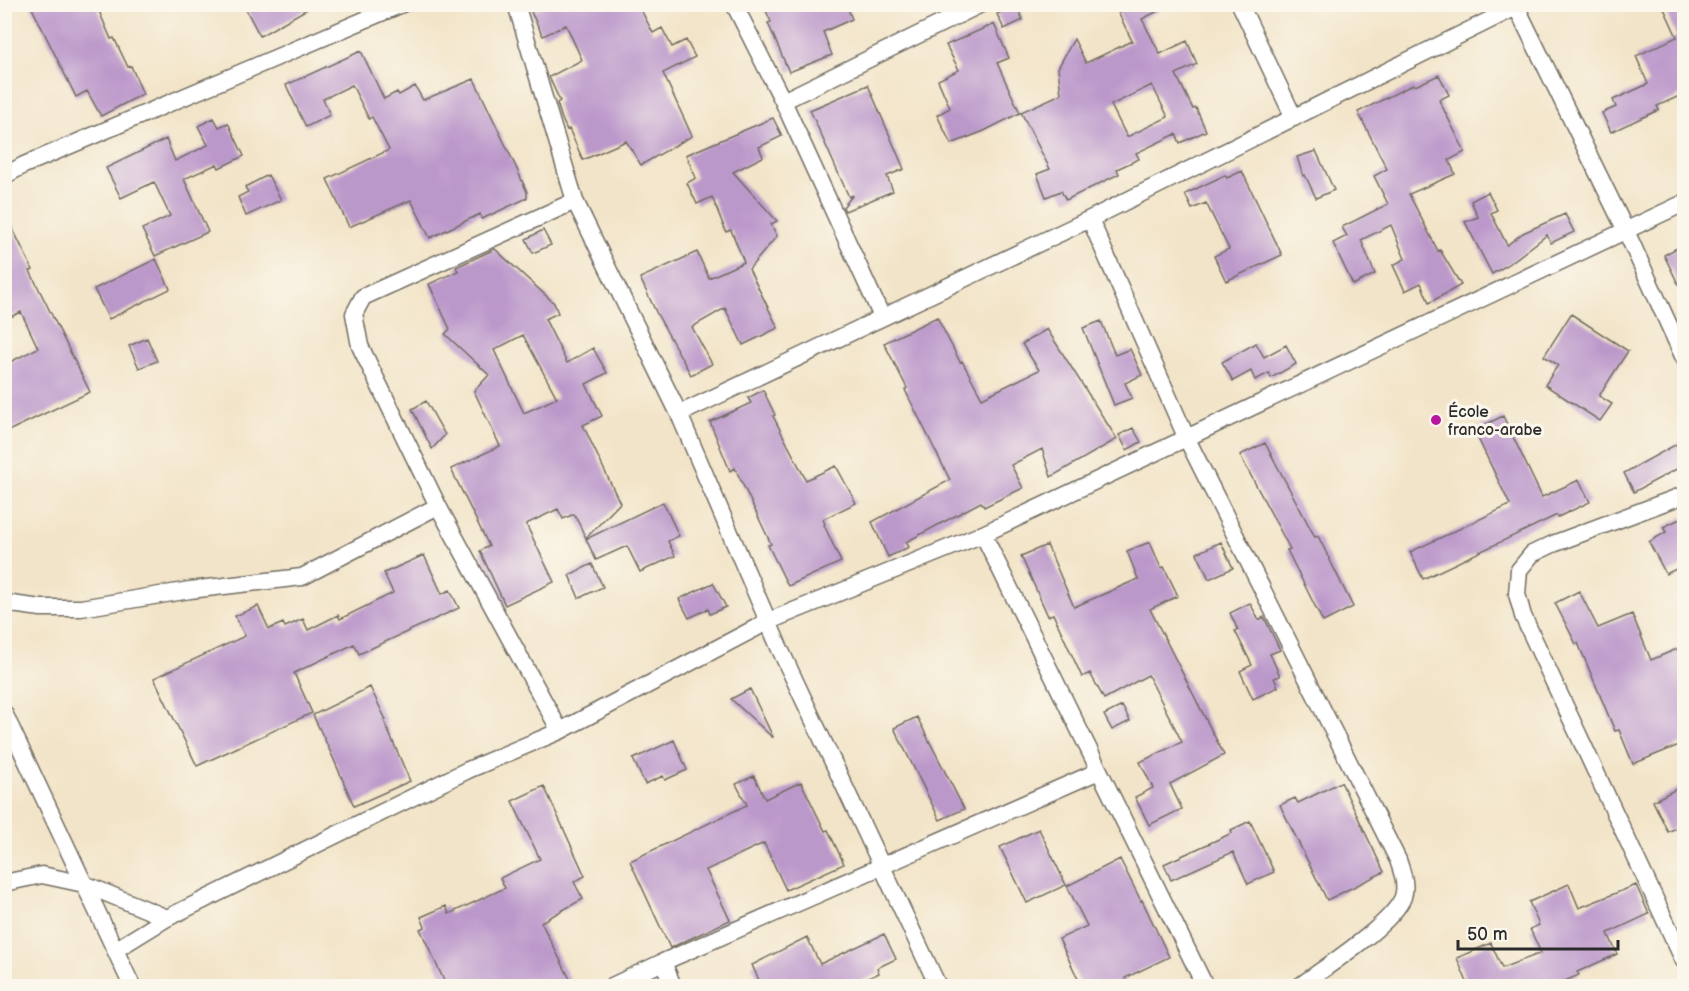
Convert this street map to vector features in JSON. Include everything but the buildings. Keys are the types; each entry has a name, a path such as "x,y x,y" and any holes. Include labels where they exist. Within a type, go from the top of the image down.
{"street":[{"path":"4,176 45,156 402,4"},
{"path":"516,4 575,201 679,414 779,647 933,983"},
{"path":"734,4 783,101 882,317"},
{"path":"783,101 981,4"},
{"path":"1240,4 1294,118"},
{"path":"679,414 1090,219 1516,6 1626,231 1684,358"},
{"path":"560,731 438,506 360,346 354,314 363,297 575,201"},
{"path":"115,950 167,918 468,771 560,731 769,621 983,534 1684,203"},
{"path":"1090,219 1187,439 1398,860 1404,881 1402,898 1376,929 1300,987"},
{"path":"1684,495 1532,554 1519,570 1518,594 1523,616 1684,961"},
{"path":"4,603 41,608 81,608 190,590 302,578 438,506"},
{"path":"983,534 1205,987"},
{"path":"4,713 132,987"},
{"path":"612,987 663,962 1099,771"},
{"path":"4,883 42,875 84,884 167,918"},
{"path":"663,962 673,987"}],"place":[{"name":"École franco-arabe","path":"1436,420"}]}
